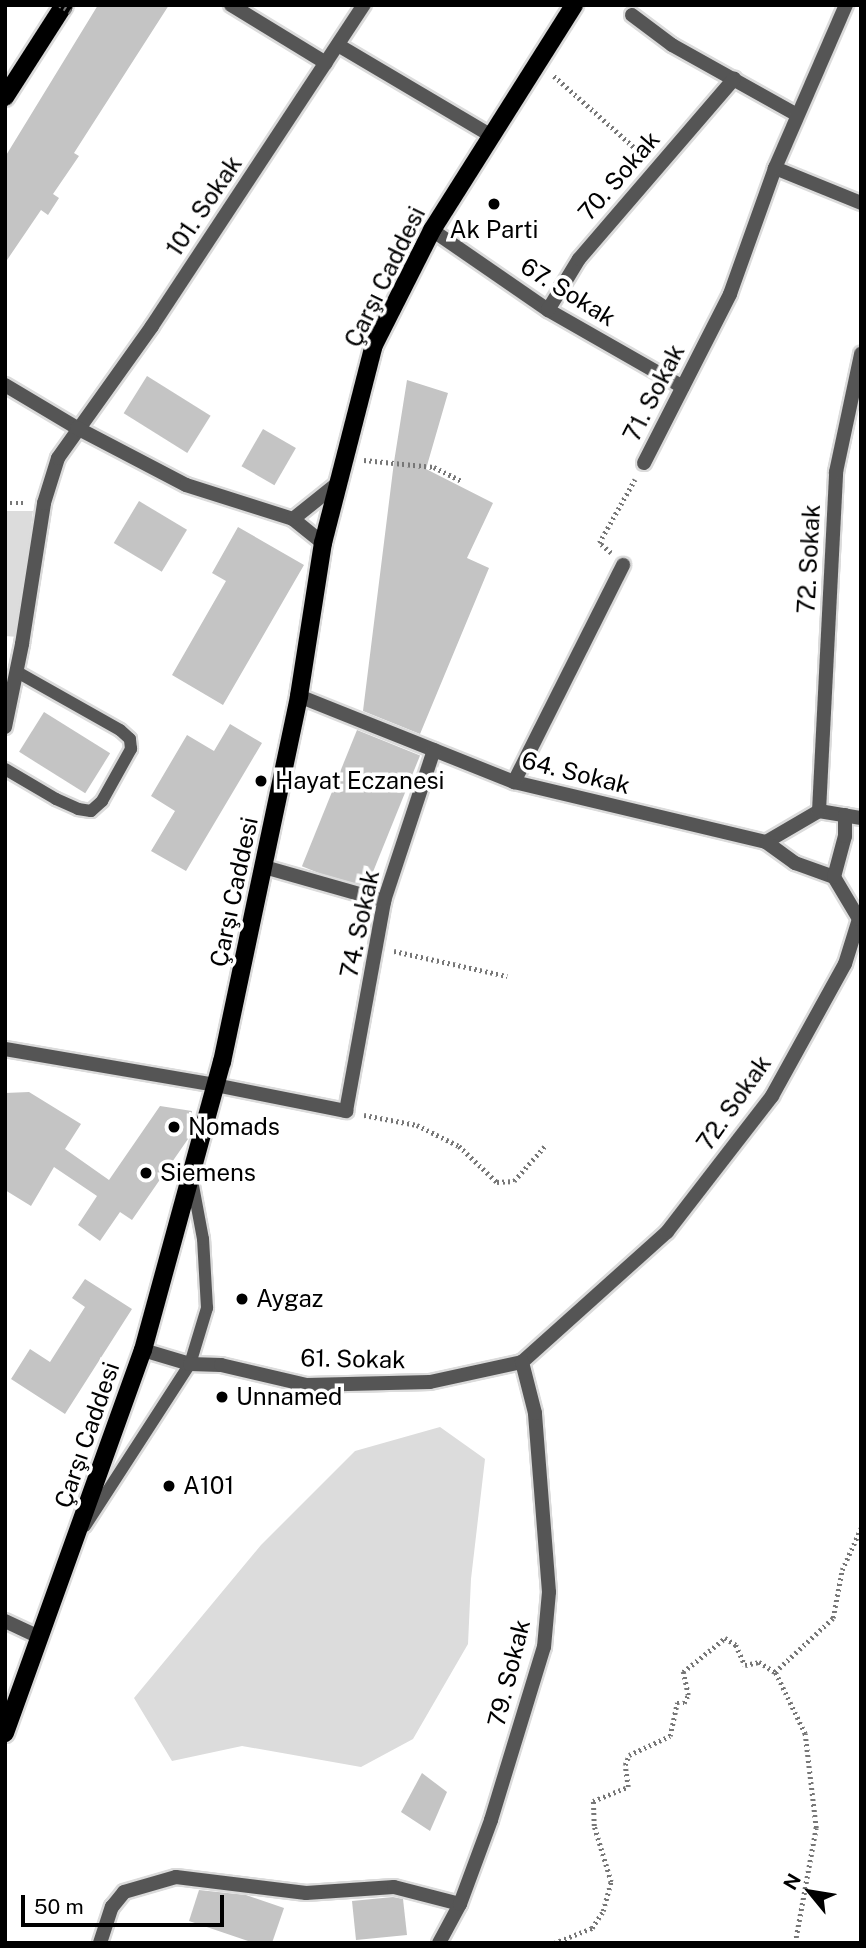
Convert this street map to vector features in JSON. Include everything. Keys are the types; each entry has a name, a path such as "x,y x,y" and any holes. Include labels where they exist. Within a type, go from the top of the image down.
{"main road":[{"name":"Çarşı Caddesi","path":"5,1733 79,1535 142,1350 235,1009 299,696 323,543 374,345 432,230 574,5"},
{"path":"5,97 66,8"}],"street":[{"path":"231,5 326,63"},
{"name":"101. Sokak","path":"5,727 17,672 44,503 58,458 152,326 364,5"},
{"name":"71. Sokak","path":"644,463 730,294 775,168 846,5"},
{"path":"632,15 672,45 797,115"},
{"path":"338,45 490,135"},
{"name":"70. Sokak","path":"548,310 579,259 734,79"},
{"path":"775,168 861,203"},
{"name":"67. Sokak","path":"432,230 548,310 684,387"},
{"name":"72. Sokak","path":"819,811 836,472 861,354"},
{"path":"5,385 77,428 186,485 293,519 323,543"},
{"path":"293,519 338,483"},
{"path":"514,782 622,565"},
{"name":"64. Sokak","path":"299,696 514,782 766,842"},
{"name":"74. Sokak","path":"346,1111 384,901 433,750"},
{"path":"845,815 845,836 834,877 795,863 766,842 819,811 845,815 861,818"},
{"path":"264,867 384,901"},
{"name":"72. Sokak","path":"522,1362 667,1232 772,1096 845,964 859,919 834,877"},
{"path":"5,1049 215,1084 346,1111"},
{"name":"61. Sokak","path":"142,1350 190,1364 221,1365 307,1385 430,1382 522,1362"},
{"name":"79. Sokak","path":"439,1943 460,1904 491,1820 544,1647 550,1592 535,1413 522,1362"},
{"path":"5,1621 40,1637"},
{"path":"100,1943 112,1907 124,1892 176,1877 306,1893 394,1888 460,1904"}],"lane":[{"path":"5,769 56,799 78,809 91,811 102,801 131,749 130,739 120,730 17,672"},
{"path":"79,1535 190,1364 207,1308 203,1239 190,1173"}],"path":[{"path":"537,62 656,167"},
{"name":"71. Sokak","path":"622,565 599,543 644,463"},
{"path":"394,464 434,467 461,481"},
{"path":"376,947 507,976"},
{"path":"346,1111 416,1125 459,1146 497,1182 514,1181 545,1146"},
{"path":"775,1672 834,1618 842,1570 861,1528"},
{"path":"554,1943 592,1928 603,1911 611,1882 594,1826 593,1801 628,1787 625,1765 629,1755 670,1736 677,1703 684,1703 688,1695 683,1672 725,1638 736,1645 745,1665 759,1662 775,1672 805,1734 816,1828 795,1943"}],"shaded area":[{"path":"5,511 33,511 18,637 5,636"},
{"path":"440,1427 485,1459 471,1579 468,1644 413,1739 361,1767 242,1746 172,1761 134,1698 261,1545 355,1451"}],"building":[{"path":"98,5 169,5 74,153 79,156 53,194 59,198 48,215 41,210 5,263 5,157"},
{"path":"147,376 211,416 187,453 124,413"},
{"path":"407,380 448,393 426,469 493,503 467,558 489,568 420,734 363,711"},
{"path":"263,429 296,448 274,485 242,466"},
{"path":"139,501 187,530 162,572 114,543"},
{"path":"238,527 304,565 223,705 172,675 226,581 212,573"},
{"path":"44,712 110,753 85,793 19,752"},
{"path":"230,724 262,743 186,871 151,851 175,811 151,796 187,735 214,751"},
{"path":"357,730 420,755 365,892 302,866"},
{"path":"29,1092 81,1124 65,1149 109,1180 160,1106 192,1111 188,1139 132,1220 120,1212 100,1241 78,1225 97,1196 54,1167 31,1206 5,1190 5,1093"},
{"path":"85,1279 132,1309 65,1414 11,1379 30,1349 50,1362 85,1307 72,1298"},
{"path":"422,1773 447,1792 430,1831 401,1812"},
{"path":"199,1890 246,1895 284,1908 272,1943 254,1943 189,1921"},
{"path":"393,1897 403,1899 407,1935 356,1940 352,1901"}],"place":[{"name":"Ak Parti","path":"494,204"},
{"name":"Hayat Eczanesi","path":"261,781"},
{"name":"Nomads","path":"174,1127"},
{"name":"Siemens","path":"146,1173"},
{"name":"Aygaz","path":"242,1299"},
{"name":"Unnamed","path":"222,1397"},
{"name":"A101","path":"169,1486"}]}
